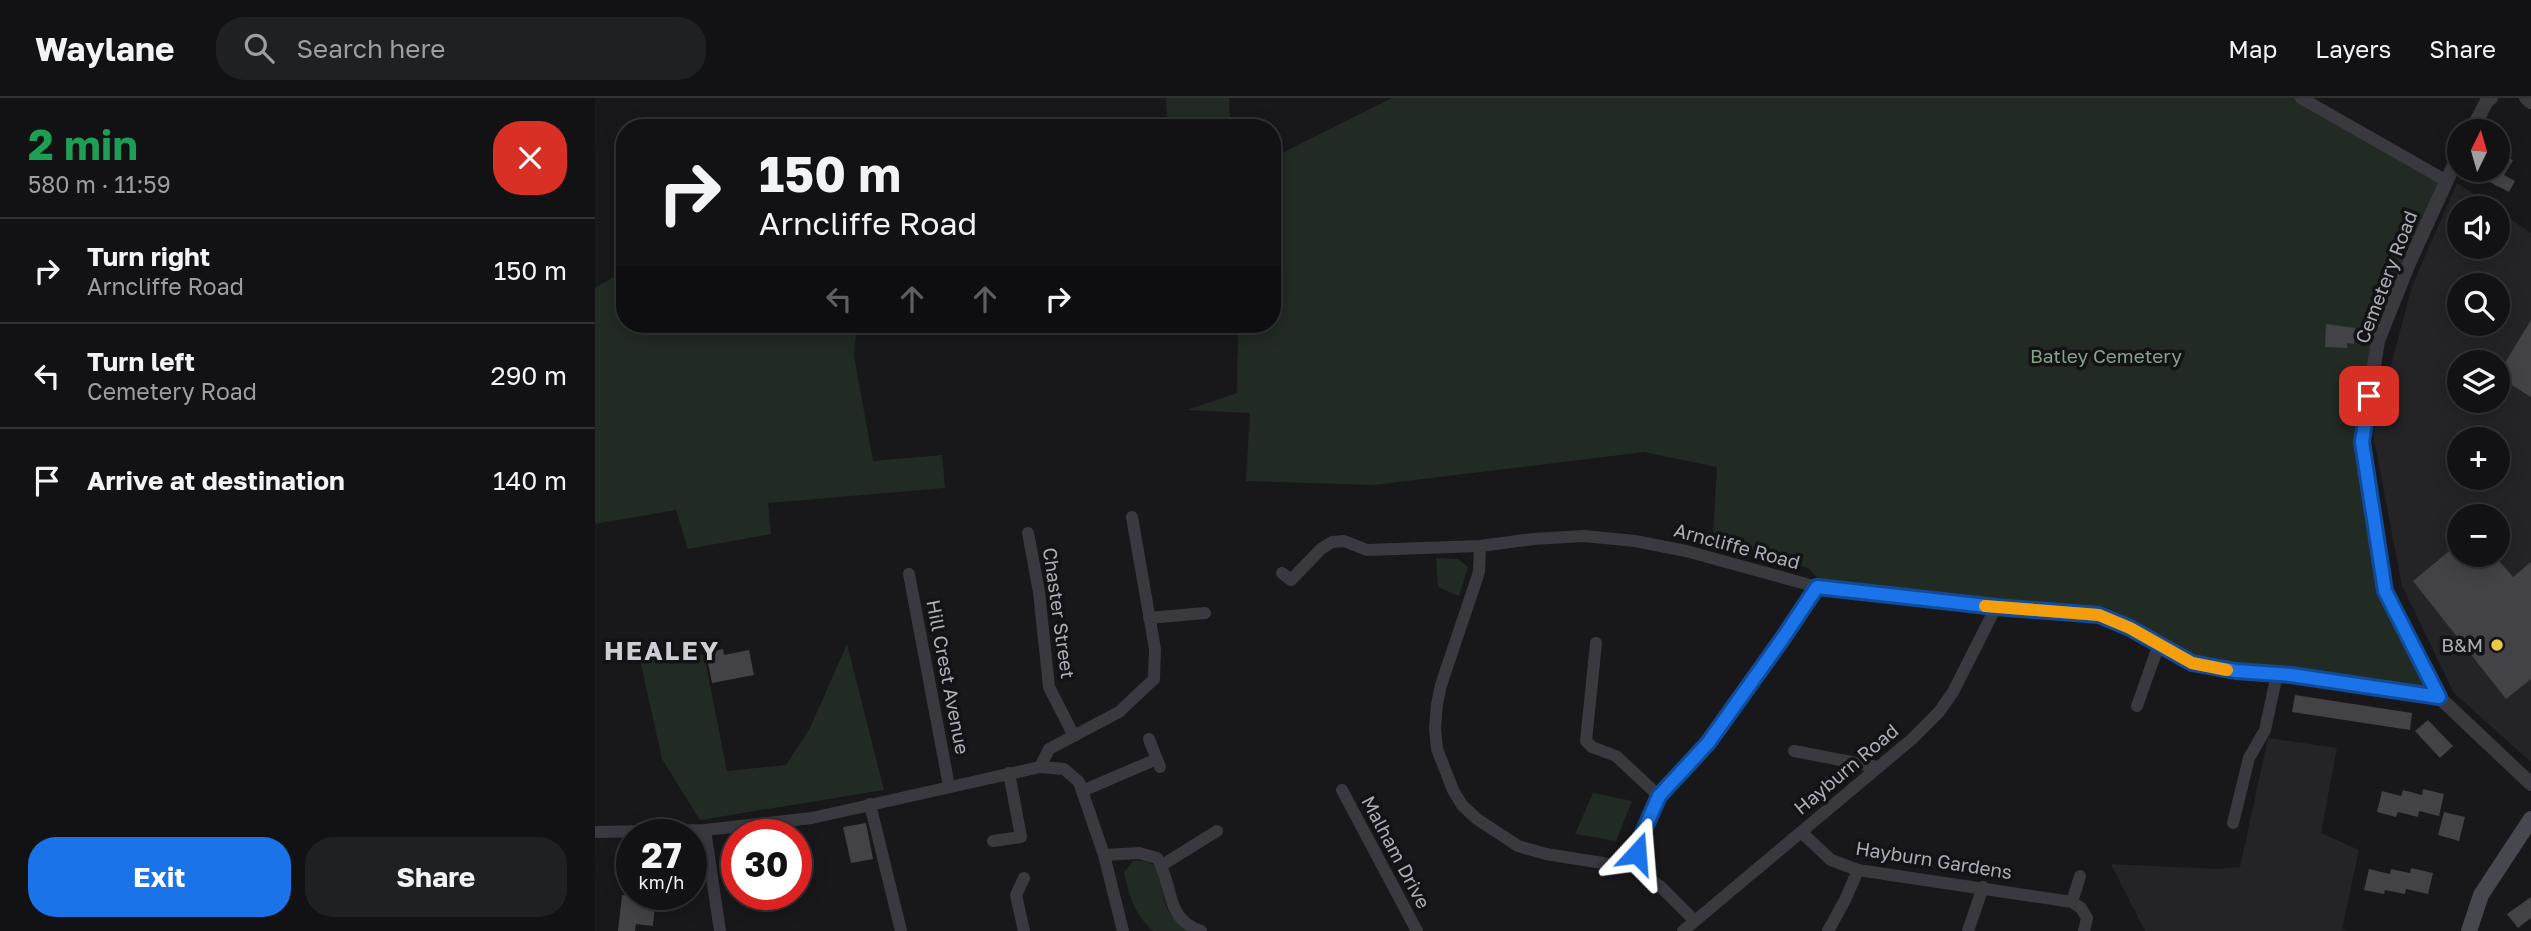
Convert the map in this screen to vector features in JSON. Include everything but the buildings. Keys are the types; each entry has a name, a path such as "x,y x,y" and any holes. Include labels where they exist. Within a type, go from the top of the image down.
{"main road":[{"path":"2469,931 2481,895 2531,819"}],"street":[{"path":"2301,98 2445,180"},
{"path":"2477,119 2487,100 2491,98"},
{"path":"2526,98 2531,102"},
{"name":"Cemetery Road","path":"2447,176 2378,341 2362,442 2385,591 2439,697 2531,784"},
{"path":"1040,767 1049,749 1119,712 1154,679 1155,649 1132,517"},
{"name":"Chaster Street","path":"1028,533 1039,592 1049,687 1074,736"},
{"name":"Arncliffe Road","path":"1282,573 1291,580 1321,549 1332,542 1344,541 1367,550 1480,545 1584,536 1635,541 1686,551 1817,587 1996,607 2099,615 2192,663 2439,697"},
{"path":"1480,545 1479,572 1441,685 1435,729 1437,749 1462,806 1518,846 1634,868 1661,887 1694,920"},
{"name":"Hill Crest Avenue","path":"909,574 949,786"},
{"path":"1634,868 1641,837 1659,796 1708,743 1777,648 1817,587"},
{"name":"Hayburn Road","path":"1683,931 1912,739 1939,712 1953,692 1996,607"},
{"path":"1149,618 1205,613"},
{"path":"1596,643 1586,741 1592,747 1616,756 1659,796"},
{"path":"2137,706 2159,645"},
{"path":"2233,823 2249,758 2265,730 2277,674"},
{"path":"1081,791 1159,763 1149,739"},
{"path":"1794,751 1877,767"},
{"path":"707,830 812,818 1040,767 1064,769 1079,782 1104,855 1123,931"},
{"path":"993,841 1021,837 1009,774"},
{"name":"Malham Drive","path":"1342,790 1417,931"},
{"path":"870,804 901,931"},
{"path":"1162,865 1217,831"},
{"path":"595,832 616,832"},
{"name":"Hayburn Gardens","path":"1801,832 1831,860 1857,870 2072,902"},
{"path":"707,843 720,931"},
{"path":"1104,855 1139,853 1157,858 1165,871 1177,916 1201,931"},
{"path":"1828,931 1857,870"},
{"path":"2080,876 2072,902 2081,908 2087,918 2084,931"},
{"path":"1024,878 1016,895 1024,931"},
{"path":"1969,931 1983,887"}],"shaded area":[{"path":"2457,183 2477,196 2451,196"},
{"path":"2447,206 2447,259 2510,259 2510,219 2531,233 2531,762 2454,693 2402,586 2373,434 2412,286"},
{"path":"2268,738 2337,748 2321,833 2359,850 2342,929 2349,931 2145,931 2111,864 2216,869 2240,867"}],"green space":[{"path":"1166,98 1229,98 1228,119 1166,119"},
{"name":"Batley Cemetery","path":"1392,98 2301,98 2445,180 2378,341 2362,442 2385,591 2439,697 2192,663 2099,615 1825,586 1808,568 1713,536 1717,467 1644,452 1374,485 1246,481 1250,413 1187,410 1237,393 1238,333 1281,333 1281,154"},
{"path":"616,275 616,333 856,333 854,356 873,461 942,455 945,488 768,503 771,534 688,549 676,510 595,524 595,288"},
{"path":"1436,558 1458,559 1468,567 1459,596 1438,587"},
{"path":"847,644 884,790 699,819 662,759 640,660 704,655 727,771 786,765 810,728"},
{"path":"1593,793 1632,801 1616,841 1575,834"},
{"path":"1133,861 1144,861 1156,869 1169,912 1191,931 1153,931 1147,925 1134,904 1124,872"}],"slow traffic":[{"path":"1985,606 2099,615 2130,628 2192,663 2227,670"}],"place":[{"name":"B&M","path":"2497,645"}],"district":[{"name":"HEALEY","path":"662,651"}],"route":[{"path":"1637,853 1659,796 1708,743 1817,587 1996,607 2099,615 2130,628 2192,663 2439,697 2385,591 2362,442 2369,396"}]}
